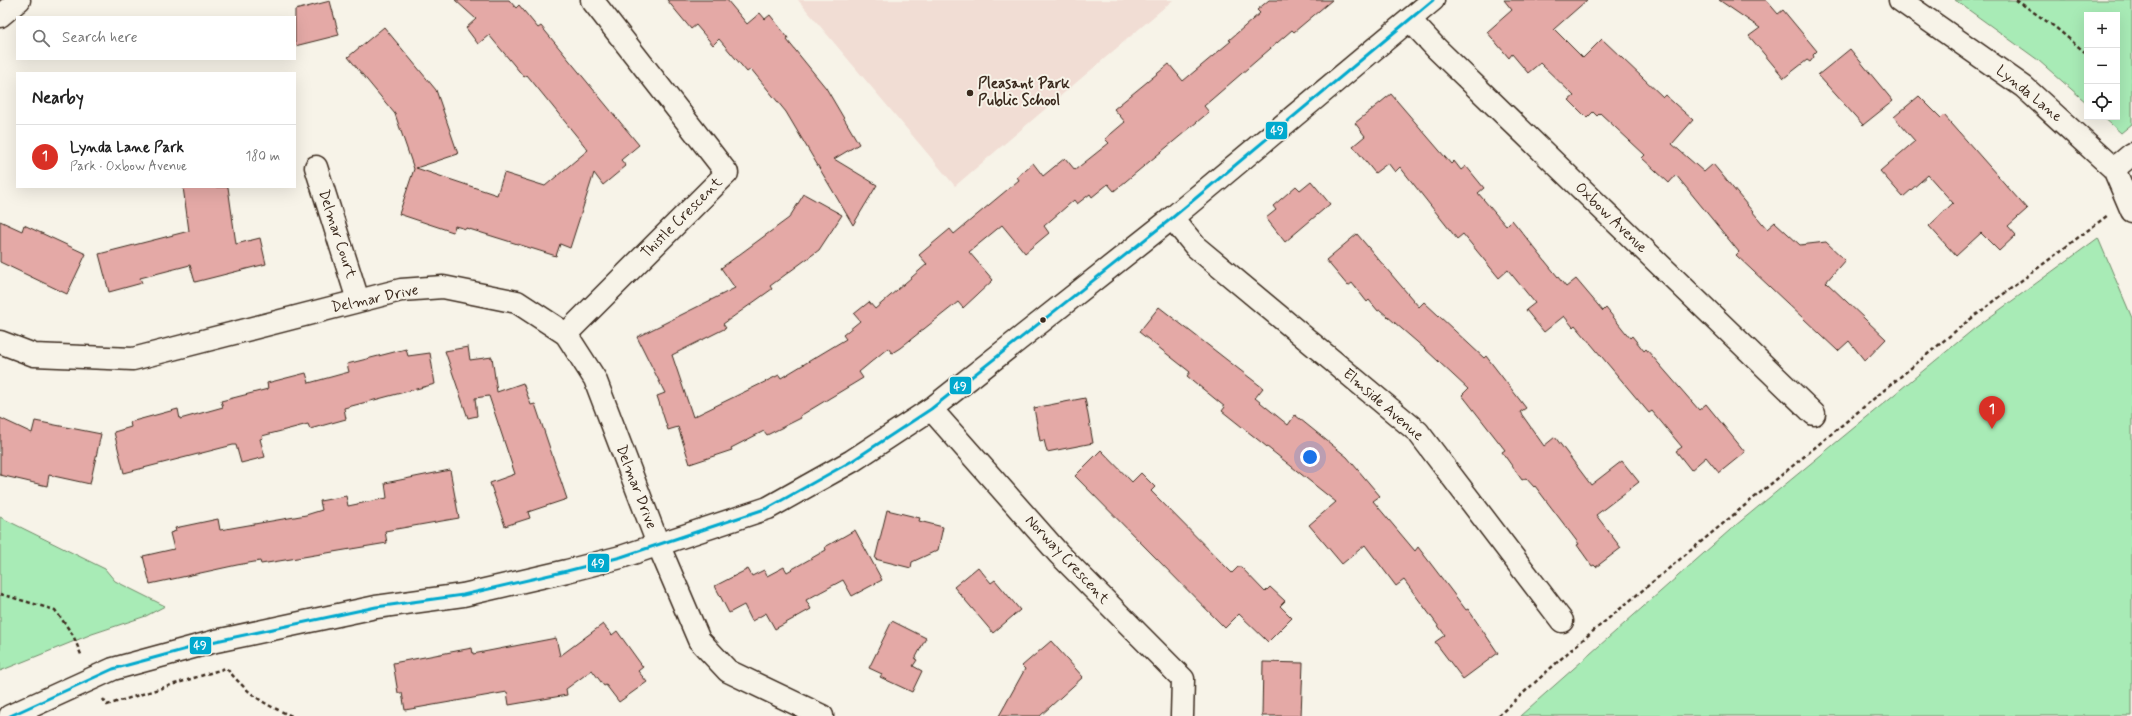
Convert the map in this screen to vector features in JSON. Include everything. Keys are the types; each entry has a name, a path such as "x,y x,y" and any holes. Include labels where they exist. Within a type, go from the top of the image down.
{"street":[{"path":"0,16 19,0"},
{"name":"Thistle Crescent","path":"566,334 727,173 592,0"},
{"path":"10,716 113,669 216,641 376,608 463,595 621,557 768,508 852,461 931,409 1172,218 1433,0"},
{"name":"Lynda Lane","path":"1900,0 2024,87 2114,169 2130,207"},
{"name":"Oxbow Avenue","path":"1410,20 1436,48 1814,414"},
{"path":"2114,169 2132,154"},
{"name":"Delmar Court","path":"316,167 358,300"},
{"name":"Elmside Avenue","path":"1172,218 1196,247 1418,432 1562,621"},
{"name":"Delmar Drive","path":"0,342 34,354 133,359 358,300 402,290 443,287 517,302 566,334 595,379 658,544"},
{"name":"Norway Crescent","path":"931,409 1059,554 1183,679 1182,716"},
{"path":"658,544 699,640 728,671 822,716"}],"path":[{"path":"2016,0 2055,27 2084,51"},
{"path":"1498,716 1574,647 1964,324 2100,220 2130,207"},
{"path":"0,594 54,610 73,635 92,679 107,705 226,668 246,691 270,707 292,716"}],"shaded area":[{"name":"Pleasant Park Public School","path":"798,0 1173,0 955,186"}],"green space":[{"path":"1955,0 2132,0 2132,124 2121,133 2106,120 2120,120 2120,12 2084,12 2084,100 2038,60"},
{"path":"2098,238 2132,318 2132,716 1520,716 1730,530 1975,328"},
{"path":"0,517 105,569 115,581 165,606 146,616 92,634 0,671"}],"building":[{"path":"455,0 509,0 516,8 519,5 538,28 541,26 639,145 621,160 626,166 603,185 594,173 570,248 560,244 556,256 466,228 455,226 453,232 399,214 414,169 395,114 348,57 384,27 436,90 458,154 416,168 497,195 504,173 545,186 588,150 527,75 524,77 489,35 478,44 466,28 476,19"},
{"path":"667,0 727,0 747,24 760,13 765,19 770,15 788,38 787,40 826,88 859,144 834,159 877,185 853,225 786,112 751,69 747,72 719,39 713,45 696,25 691,29"},
{"path":"1269,0 1332,0 1294,32 1292,30 1204,106 1209,112 1114,191 1108,184 1092,197 1090,194 1077,204 1074,200 1044,226 1049,233 1025,253 1002,225 969,252 993,280 963,308 958,302 900,348 892,353 888,348 859,372 863,378 800,416 801,418 767,435 764,431 731,448 732,450 690,464 678,427 668,430 657,396 665,393 637,337 735,288 721,268 789,218 804,194 842,215 819,250 770,286 772,289 723,324 726,328 672,355 693,417 779,375 781,378 846,339 843,335 860,321 854,314 869,302 875,309 927,264 919,255 950,229 954,234 1019,180 1017,177 1033,163 1043,176 1065,158 1075,170 1109,143 1105,139 1125,122 1114,109 1169,64 1183,81 1231,41 1229,40 1260,13 1257,10"},
{"path":"1504,0 1587,0 1554,29 1583,58 1602,39 1663,97 1665,95 1693,120 1672,144 1704,172 1713,164 1767,229 1775,222 1800,245 1826,242 1845,260 1826,282 1886,339 1865,361 1849,341 1838,351 1736,255 1739,252 1676,175 1669,183 1642,158 1645,155 1600,113 1597,116 1593,112 1587,118 1569,100 1574,96 1540,63 1528,73 1512,54 1509,58 1487,32 1512,10"},
{"path":"1719,0 1766,0 1778,14 1783,10 1817,51 1813,55 1814,57 1810,62 1807,60 1784,78 1749,36 1760,28"},
{"path":"330,1 339,35 296,46 295,10"},
{"path":"1850,49 1893,101 1863,125 1818,75"},
{"path":"1391,94 1451,164 1454,161 1461,170 1466,166 1484,188 1478,193 1506,226 1512,220 1566,287 1576,279 1603,311 1606,308 1630,338 1632,336 1644,351 1646,349 1699,410 1706,404 1745,452 1719,473 1706,457 1691,470 1676,451 1682,447 1652,411 1649,413 1575,325 1573,327 1564,316 1544,332 1526,310 1535,303 1508,270 1499,278 1463,234 1457,239 1400,167 1395,172 1388,163 1375,173 1353,146 1365,136 1355,123"},
{"path":"1919,96 1941,118 1944,115 2027,209 2008,226 2016,235 1999,251 1981,233 1956,256 1929,226 1953,203 1928,175 1903,197 1880,171 1915,141 1894,117"},
{"path":"1311,181 1330,204 1285,242 1266,218 1276,210 1273,206 1296,186 1300,190"},
{"path":"183,188 228,188 236,244 260,238 266,264 195,282 190,265 140,278 142,283 109,292 99,254 189,231"},
{"path":"0,221 22,231 24,225 86,254 67,294 0,262"},
{"path":"1357,234 1419,307 1424,302 1484,358 1486,356 1526,408 1520,412 1544,446 1555,437 1591,485 1622,461 1639,482 1596,515 1621,548 1596,567 1594,565 1592,566 1577,545 1579,544 1535,486 1534,487 1526,478 1522,480 1502,452 1505,450 1462,395 1468,389 1424,348 1380,310 1378,311 1369,300 1367,302 1352,283 1348,286 1326,260"},
{"path":"1159,307 1263,388 1255,398 1288,425 1295,415 1347,457 1380,496 1373,501 1415,551 1418,547 1466,610 1468,609 1498,653 1463,679 1435,642 1445,635 1404,580 1396,586 1365,545 1342,564 1309,525 1336,502 1222,411 1225,407 1187,376 1190,372 1139,332"},
{"path":"468,347 470,360 492,357 497,392 523,383 531,405 535,404 567,499 528,512 530,518 505,526 490,483 515,474 489,396 475,398 477,416 468,418 445,351"},
{"path":"406,349 408,356 430,353 435,384 344,408 346,419 310,429 308,424 262,436 263,438 260,439 265,457 241,463 236,445 233,445 124,473 114,432 131,427 130,422 178,409 180,419 223,407 221,401 268,389 267,383 306,373 309,383 349,372 347,364"},
{"path":"1085,398 1093,443 1047,452 1044,440 1040,441 1034,408"},
{"path":"0,418 32,433 35,421 101,434 90,484 49,475 47,486 0,475"},
{"path":"1101,450 1132,482 1141,473 1155,487 1151,491 1232,573 1238,567 1241,567 1265,592 1270,587 1285,601 1280,606 1292,618 1268,642 1239,614 1225,628 1075,476"},
{"path":"450,470 459,518 385,531 387,543 261,564 260,561 150,584 143,556 174,549 170,533 176,531 175,528 218,519 220,530 306,515 322,510 320,501 346,496 348,506 387,498 385,483"},
{"path":"887,510 920,518 919,521 943,527 938,550 912,562 911,568 875,559"},
{"path":"855,530 882,580 852,596 843,580 806,600 811,609 775,629 766,613 752,621 744,605 729,613 715,586 748,569 752,576 764,570 767,576 784,567 787,572 826,550 825,547"},
{"path":"978,567 991,583 995,580 1020,610 993,633 954,587"},
{"path":"892,621 926,638 913,666 922,671 912,692 880,677 882,674 869,668"},
{"path":"603,624 612,635 617,631 643,667 638,671 647,682 619,702 592,670 566,689 567,695 509,705 507,692 405,710 402,693 398,693 393,663 472,648 473,654 556,638 560,656"},
{"path":"1051,641 1083,677 1040,716 999,716 1025,669 1022,666"},
{"path":"1263,662 1303,663 1301,716 1262,716"}],"transit line":[{"name":"49","path":"10,716 113,669 216,641 376,607 463,595 567,571 621,557 768,508 852,461 931,409 1172,218 1433,0"}],"place":[{"name":"Pleasant Park Public School","path":"970,93"},
{"name":"Lynda Lane Park","path":"1992,429"}]}
